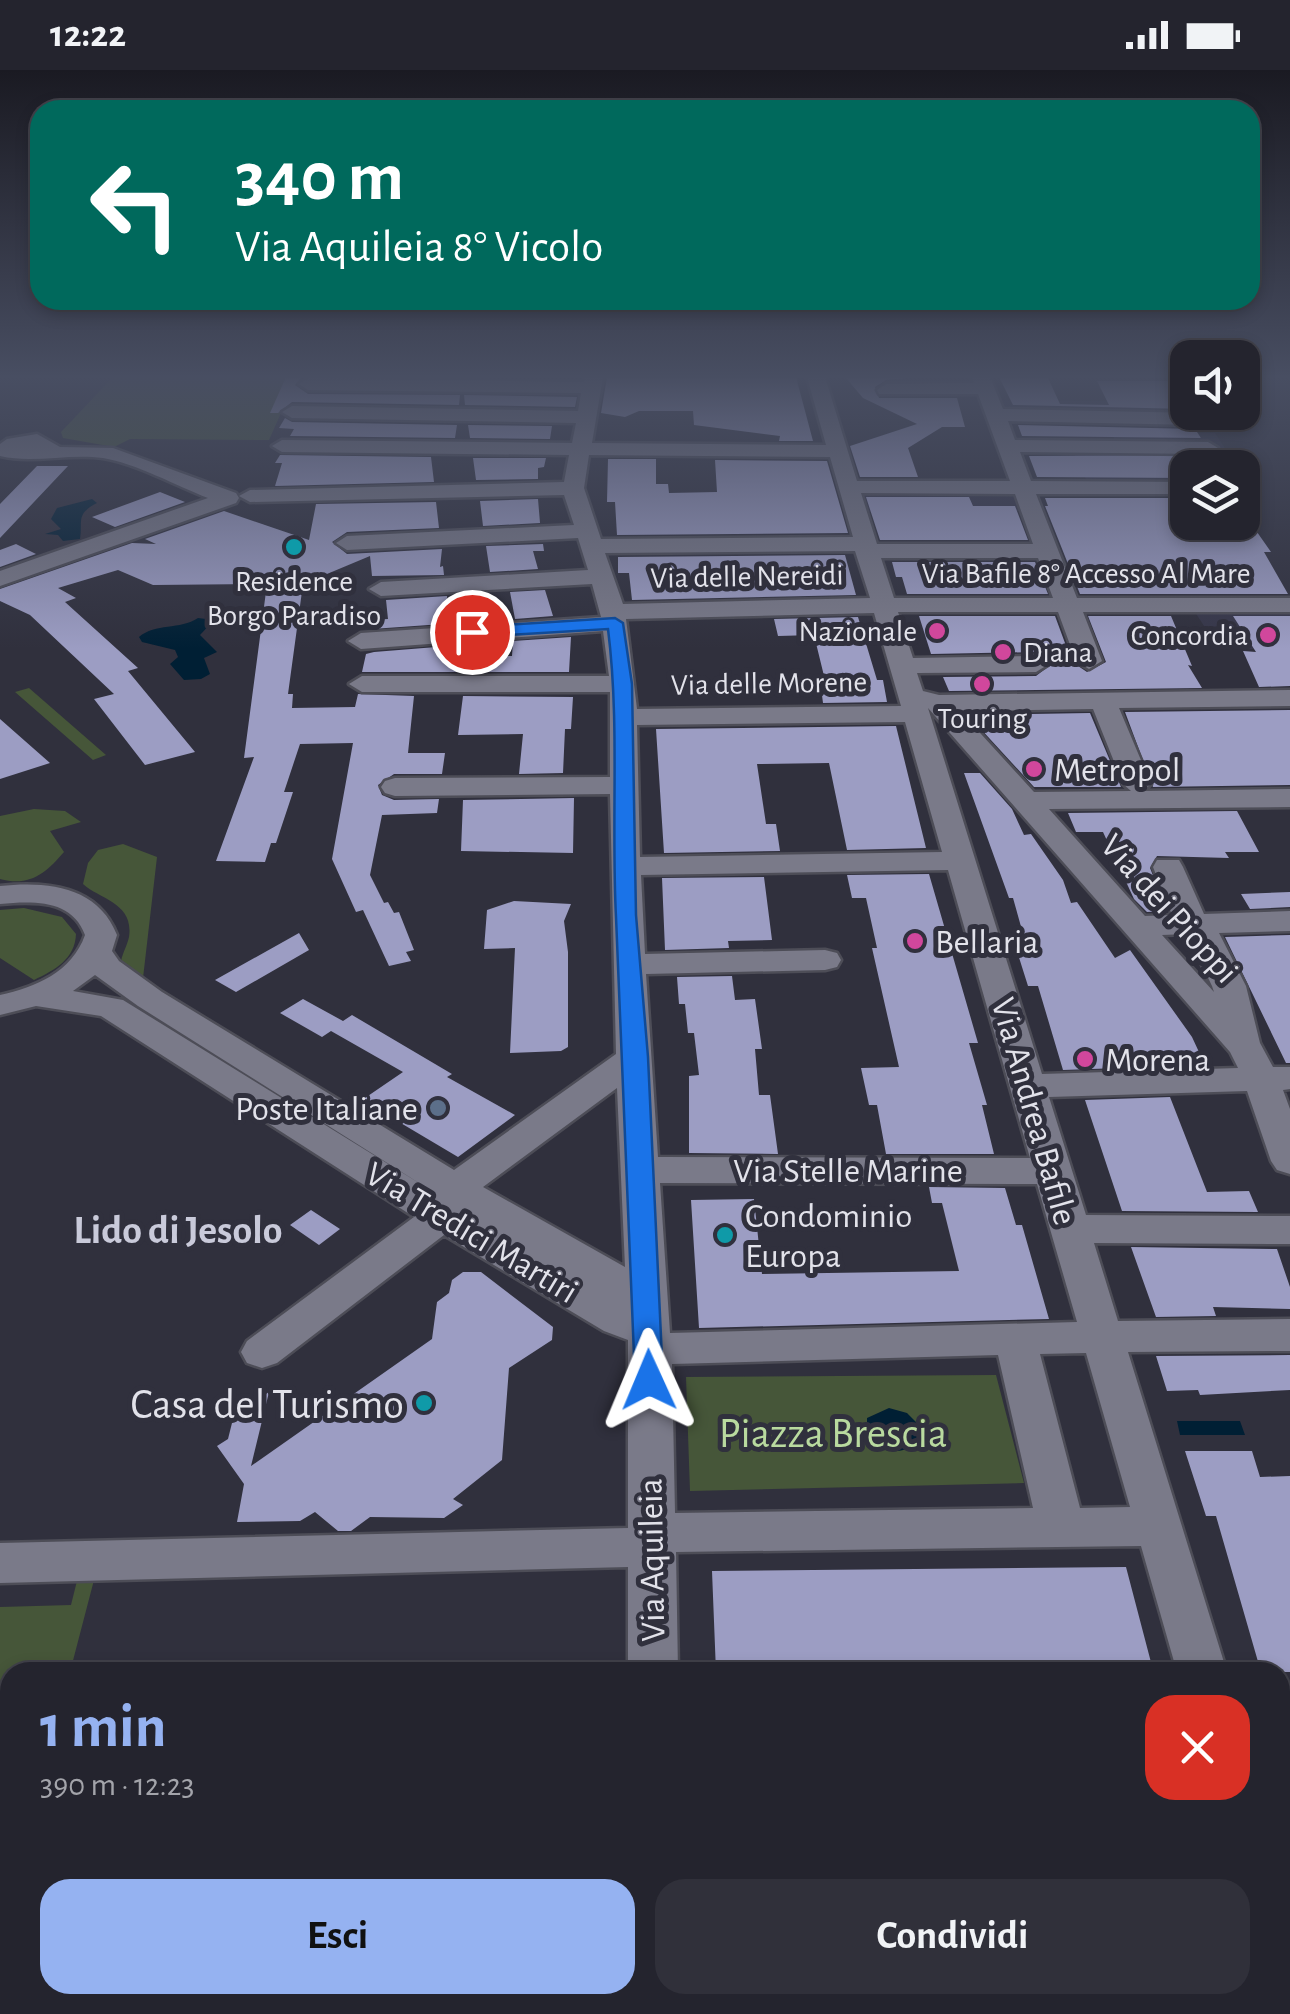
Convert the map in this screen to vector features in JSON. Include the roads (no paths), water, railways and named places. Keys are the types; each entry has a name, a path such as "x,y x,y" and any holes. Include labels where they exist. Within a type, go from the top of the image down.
{"street":[{"path":"0,578 228,498 151,468"},
{"name":"Via Aquileia","path":"577,468 573,488 614,617 624,684 626,866 649,1326 653,1662"},
{"name":"Via Andrea Bafile","path":"842,468 883,606 917,695 960,861 1199,1662"},
{"path":"1017,468 1090,661"},
{"path":"848,487 1170,488"},
{"path":"250,496 573,488"},
{"path":"854,510 971,510"},
{"path":"348,543 589,538 1048,551"},
{"path":"382,589 602,576"},
{"name":"Via Bafile 8° Accesso Al Mare","path":"883,606 1290,605"},
{"name":"Via delle Nereidi","path":"360,641 614,617 883,606"},
{"path":"1191,606 1210,635"},
{"path":"917,695 1036,664"},
{"path":"362,684 624,684"},
{"path":"917,695 1103,700 1290,698"},
{"name":"Via delle Morene","path":"624,717 917,695"},
{"name":"Via dei Pioppi","path":"917,695 1026,801 1265,1068 1290,1161"},
{"path":"1103,700 1137,784"},
{"path":"396,787 624,785"},
{"path":"1026,801 1290,798"},
{"path":"626,866 960,861"},
{"path":"1029,1086 1265,1068 1229,986 1168,867"},
{"path":"0,1005 36,996 68,980 86,966 101,935 98,923 82,905 49,895 1,894"},
{"path":"1134,926 1290,922"},
{"name":"Via Tredici Martiri","path":"96,951 123,982 442,1204 619,1320 649,1326"},
{"path":"630,964 825,960"},
{"name":"Via Tredici Martiri","path":"36,996 111,1007 442,1204"},
{"path":"262,1352 442,1204 636,1057"},
{"name":"Via Stelle Marine","path":"641,1170 1054,1171"},
{"path":"1070,1229 1290,1230"},
{"path":"649,1326 1016,1342 1100,1335 1290,1335"},
{"path":"1016,1342 1061,1526"},
{"path":"0,1563 1061,1526 1160,1526"}],"place":[{"name":"Residence Borgo Paradiso","path":"294,547"},
{"name":"Nazionale","path":"937,631"},
{"name":"Concordia","path":"1268,635"},
{"name":"Diana","path":"1003,652"},
{"name":"Touring","path":"982,684"},
{"name":"Metropol","path":"1034,769"},
{"name":"Bellaria","path":"915,941"},
{"name":"Morena","path":"1085,1059"},
{"name":"Poste Italiane","path":"438,1108"},
{"name":"Condominio Europa","path":"725,1235"},
{"name":"Casa del Turismo","path":"424,1403"}],"district":[{"name":"Lido di Jesolo","path":"178,1229"}],"park label":[{"name":"Piazza Brescia","path":"833,1432"}]}
